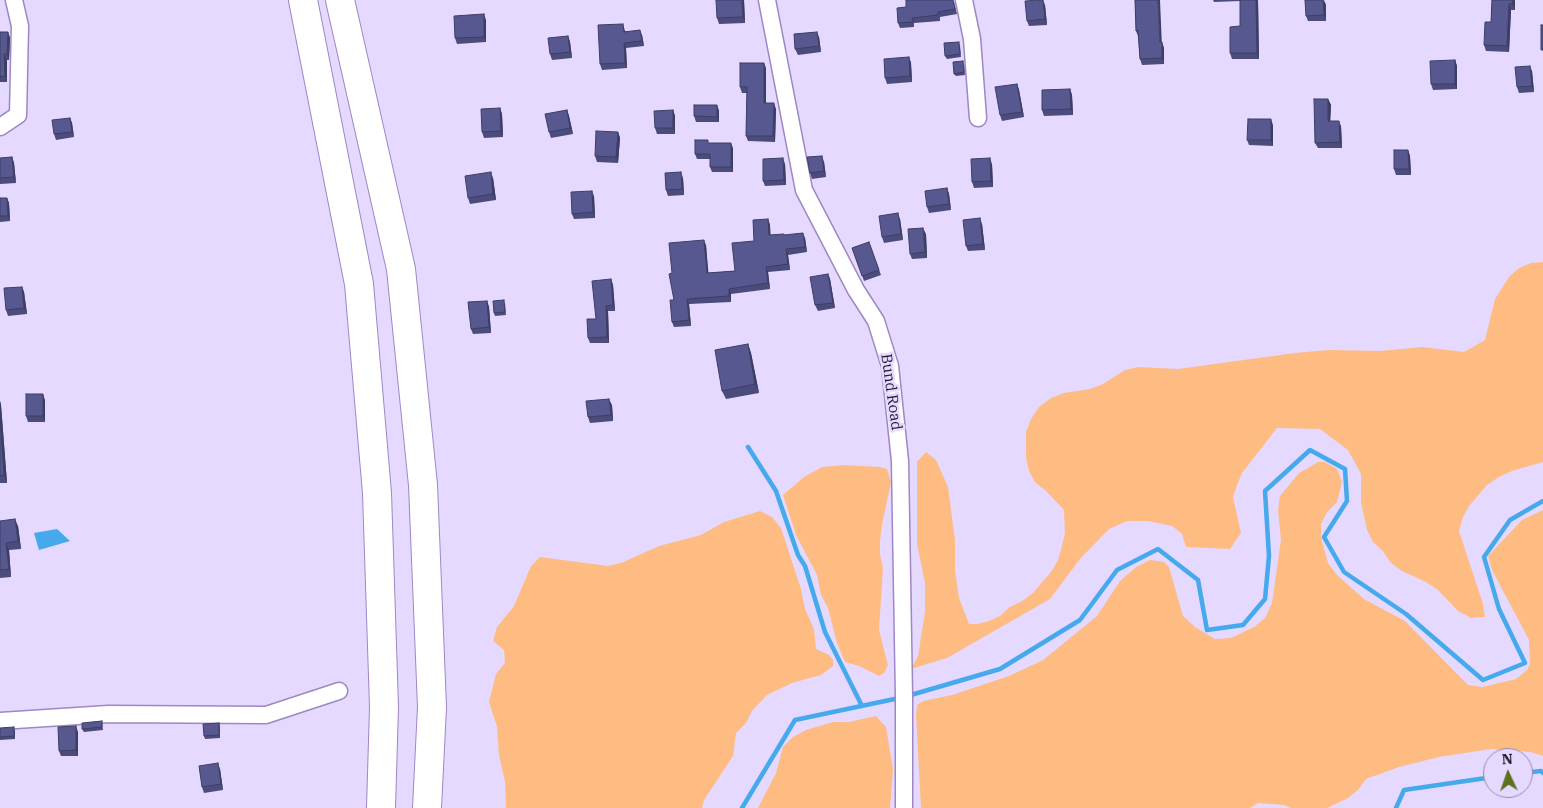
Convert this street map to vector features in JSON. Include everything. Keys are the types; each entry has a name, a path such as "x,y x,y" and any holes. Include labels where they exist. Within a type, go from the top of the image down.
{"highway":[{"path":"303,0 359,284 377,493 384,707 381,808"},
{"path":"340,0 401,269 423,484 432,707 427,808"}],"street":[{"path":"0,127 18,115 20,26 14,0"},
{"name":"Bund Road","path":"767,0 804,190 856,290 876,321 890,366 900,461 904,808"},
{"path":"964,0 972,39 978,118"},
{"path":"0,721 108,714 266,715 339,691"}],"shaded area":[{"path":"1543,262 1543,462 1512,471 1487,485 1469,506 1459,531 1483,604 1485,617 1471,618 1458,611 1438,590 1402,571 1390,562 1383,551 1373,542 1367,530 1361,502 1361,474 1348,450 1320,429 1277,428 1242,473 1237,485 1233,497 1241,533 1230,549 1186,547 1182,534 1172,526 1148,521 1127,521 1109,529 1080,559 1050,599 947,658 911,669 918,656 925,612 925,583 917,544 917,462 926,452 936,460 948,487 955,540 955,571 959,598 969,624 989,621 1000,616 1010,607 1033,593 1051,572 1061,550 1065,533 1064,510 1035,482 1029,471 1026,458 1026,432 1031,419 1039,407 1051,398 1064,393 1090,389 1103,384 1125,370 1138,367 1178,369 1328,350 1380,351 1422,347 1464,352 1485,340 1495,299 1509,277 1519,268 1531,263"},
{"path":"1318,462 1325,462 1337,469 1342,482 1337,502 1327,512 1321,524 1321,537 1328,563 1337,575 1364,599 1405,621 1468,685 1482,687 1516,679 1527,670 1530,664 1529,640 1492,570 1488,556 1522,520 1543,510 1543,756 1533,753 1533,748 1483,748 1483,750 1439,757 1399,767 1366,779 1358,790 1348,798 1327,808 1291,808 1284,805 1258,803 1250,808 921,808 917,705 923,701 952,695 1009,676 1043,660 1097,616 1120,581 1136,567 1150,560 1164,562 1169,567 1183,616 1195,627 1215,639 1231,638 1254,627 1265,618 1272,603 1281,540 1278,510 1280,496 1299,473"},
{"path":"845,465 887,469 891,482 880,541 883,568 879,630 888,665 885,672 879,676 859,666 845,662 837,643 828,608 821,595 817,575 796,535 783,495 804,477 822,467"},
{"path":"760,511 772,517 781,528 801,589 805,609 814,629 816,649 829,655 833,660 833,666 821,675 792,683 767,695 752,711 746,723 736,733 733,756 704,800 702,808 506,808 505,782 499,755 497,727 489,702 496,674 505,663 504,650 493,641 497,627 514,606 531,566 540,557 608,566 621,563 659,546 701,535 724,522"},
{"path":"876,716 886,727 893,769 890,808 758,808 776,773 783,747 793,737 806,730 833,722 849,722"}],"water":[{"path":"57,529 70,541 39,550 34,533"}],"building":[{"path":"716,0 742,0 743,17 717,18"},
{"path":"906,0 953,0 955,9 938,12 938,15 912,18 913,22 898,23 897,8 906,7"},
{"path":"1043,0 1045,19 1027,21 1025,1"},
{"path":"1135,0 1158,0 1162,58 1140,59 1138,30 1136,31"},
{"path":"1240,0 1256,0 1257,53 1230,53 1230,27 1240,26"},
{"path":"1305,0 1323,0 1324,15 1306,16"},
{"path":"1492,0 1513,0 1512,4 1509,4 1507,46 1484,45 1485,22 1491,22"},
{"path":"484,14 484,37 455,38 454,16"},
{"path":"623,24 624,32 640,30 642,41 624,43 625,63 600,64 598,25"},
{"path":"1541,25 1543,25 1543,50 1541,50"},
{"path":"0,32 8,32 7,54 4,54 5,76 0,77"},
{"path":"817,32 819,46 795,49 794,34"},
{"path":"568,36 570,52 550,54 548,38"},
{"path":"959,42 960,54 945,56 944,43"},
{"path":"909,57 910,76 885,78 884,59"},
{"path":"1455,60 1455,84 1431,84 1430,61"},
{"path":"963,61 964,72 954,74 953,62"},
{"path":"740,63 764,63 764,103 774,103 773,136 746,136 747,87 740,87"},
{"path":"1530,66 1532,86 1517,87 1515,67"},
{"path":"1017,84 1022,112 1000,115 995,87"},
{"path":"1070,89 1071,109 1042,110 1042,90"},
{"path":"1314,99 1328,99 1328,121 1339,121 1340,142 1315,143"},
{"path":"694,105 717,105 717,117 694,116"},
{"path":"500,108 501,131 482,132 481,109"},
{"path":"567,110 570,128 549,132 545,114"},
{"path":"673,110 673,128 655,128 654,111"},
{"path":"70,118 72,132 54,134 52,120"},
{"path":"1248,119 1271,119 1271,140 1247,140"},
{"path":"596,131 618,132 616,157 595,156"},
{"path":"695,140 708,140 708,143 731,143 731,167 710,167 710,154 695,154"},
{"path":"1394,150 1408,150 1409,169 1394,169"},
{"path":"822,156 824,171 810,173 807,157"},
{"path":"12,157 14,177 0,178 0,158"},
{"path":"783,158 784,180 763,181 763,159"},
{"path":"990,158 991,181 972,182 971,159"},
{"path":"491,172 493,194 468,198 465,176"},
{"path":"681,172 682,189 666,190 665,173"},
{"path":"947,188 949,204 927,207 925,191"},
{"path":"592,191 593,212 572,214 571,192"},
{"path":"0,198 7,198 8,216 0,216"},
{"path":"898,213 901,234 882,237 879,216"},
{"path":"980,218 983,244 966,246 963,220"},
{"path":"768,219 769,235 803,233 805,247 786,249 788,264 766,267 768,283 729,289 729,296 687,299 689,320 672,322 670,300 674,300 669,274 672,273 669,243 704,240 707,273 735,271 732,243 754,241 753,220"},
{"path":"923,228 925,252 910,254 908,229"},
{"path":"869,242 879,270 862,276 852,248"},
{"path":"828,274 833,303 815,305 810,277"},
{"path":"611,279 613,305 606,306 607,337 588,338 587,319 596,319 592,281"},
{"path":"22,287 24,308 6,310 4,288"},
{"path":"504,300 505,312 494,313 493,301"},
{"path":"487,301 489,327 471,329 468,302"},
{"path":"748,344 755,384 722,391 715,350"},
{"path":"26,394 43,394 43,416 26,416"},
{"path":"609,399 611,415 588,417 586,401"},
{"path":"0,417 4,475 0,476"},
{"path":"15,519 18,541 6,543 9,569 0,570 0,521"},
{"path":"102,721 102,727 82,729 82,723"},
{"path":"219,723 219,735 204,736 203,724"},
{"path":"76,726 76,750 59,751 58,727"},
{"path":"14,727 14,736 0,737 0,728"},
{"path":"218,763 221,784 202,787 199,766"}],"waterway":[{"path":"748,447 776,491 798,555 805,566 825,632 862,706"},
{"path":"742,808 795,720 904,697 1000,669 1080,620 1117,570 1158,549 1198,580 1207,630 1243,625 1265,599 1269,556 1265,491 1310,450 1345,469 1347,501 1324,537 1344,572 1406,614 1483,680 1525,663 1499,609 1484,557 1510,520 1543,501"},
{"path":"1533,772 1541,771 1543,773"},
{"path":"1396,808 1404,790 1483,778"}]}
